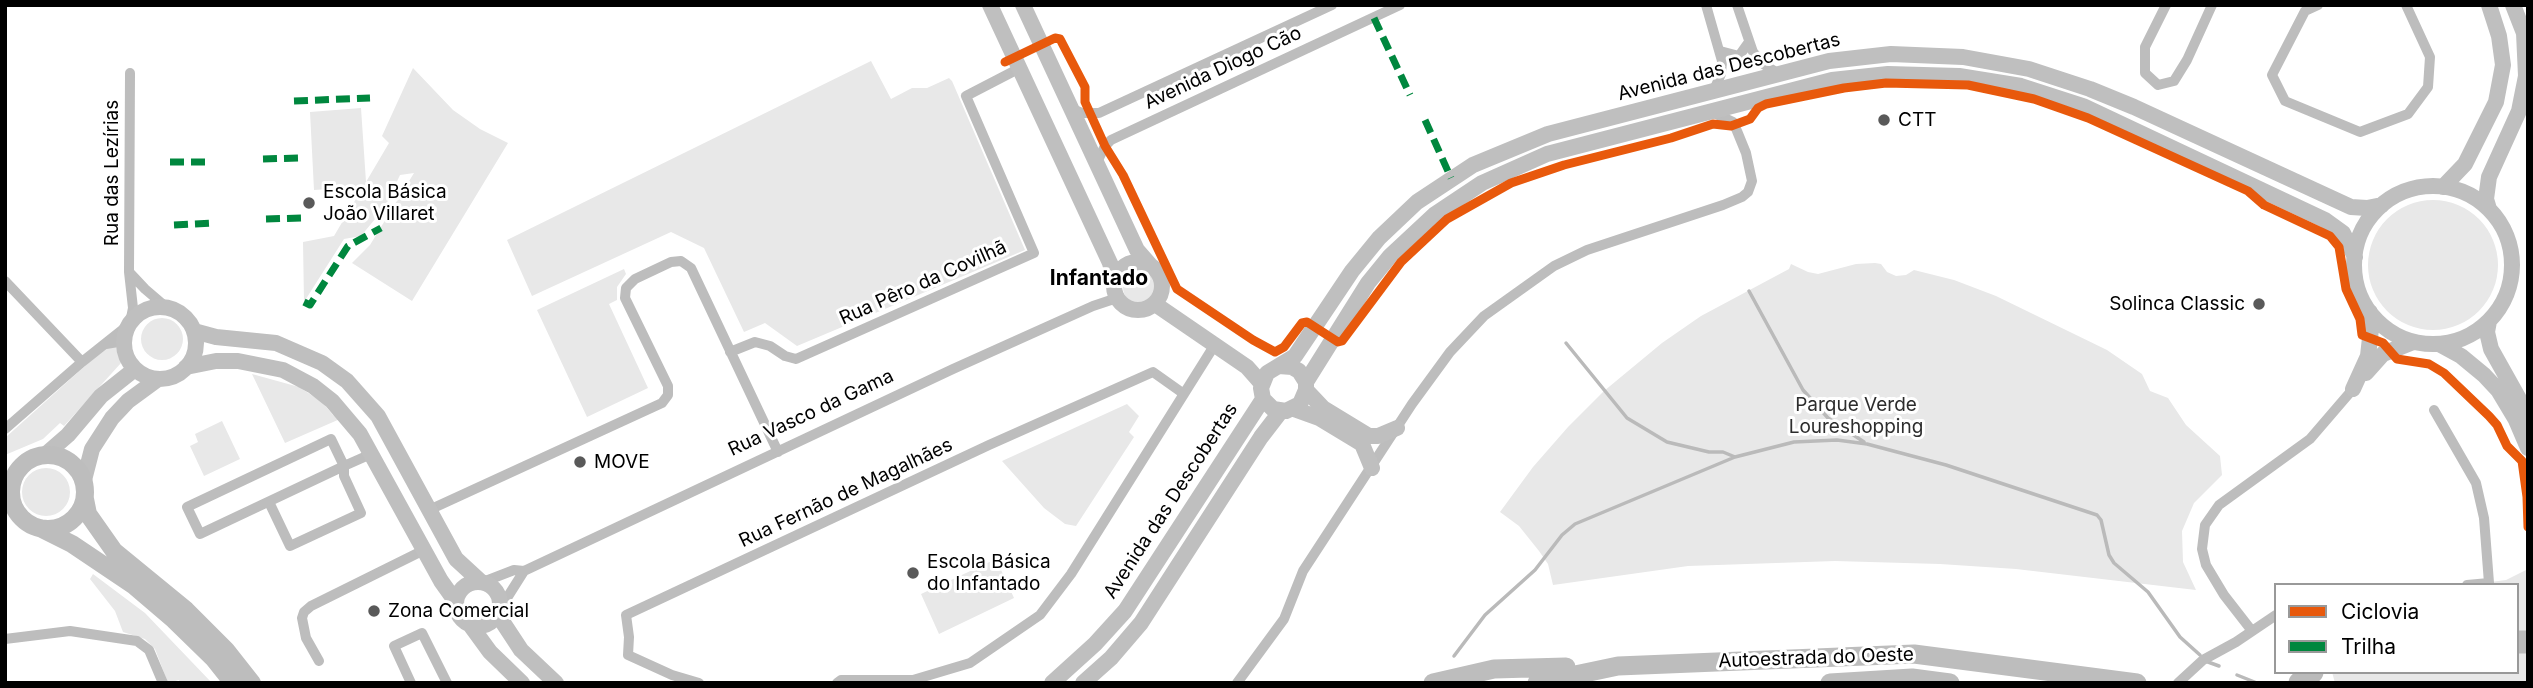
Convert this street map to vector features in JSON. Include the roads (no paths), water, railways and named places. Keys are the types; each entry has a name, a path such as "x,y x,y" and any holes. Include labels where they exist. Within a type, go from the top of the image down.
{"highway":[{"name":"Autoestrada do Oeste","path":"1536,683 1618,666 1914,654 2137,683"},
{"path":"1433,683 1494,669 1618,666"},
{"name":"Autoestrada do Oeste","path":"1830,683 1912,678 1950,683"}],"main road":[{"path":"990,5 1110,263 1117,298 1128,308 1145,309 1155,304 1162,292 1160,275 1137,250 1023,5"},
{"path":"2443,187 2465,164 2496,102 2503,65 2499,36 2489,5"},
{"path":"2489,209 2486,199 2489,177 2519,111 2526,76 2524,33 2513,5"},
{"name":"Avenida das Descobertas","path":"1052,683 1095,644 1125,611 1268,380 1295,356 1352,271 1379,238 1417,202 1451,178 1505,150 1548,134 1829,61 1891,54 1963,57 2029,69 2090,89 2351,207 2382,205"},
{"name":"Avenida das Descobertas","path":"1306,386 1368,283 1411,234 1482,183 1547,154 1832,80 1888,74 1959,76 2021,86 2083,106 2314,214 2343,233 2355,257"},
{"path":"2443,187 2476,198 2500,223 2508,239 2512,265 2508,291 2489,321 2475,333 2439,344 2413,342 2396,335 2370,312 2357,286 2355,257 2364,228 2382,205 2411,190 2443,187"},
{"path":"1115,281 1126,265 1140,262 1151,266"},
{"path":"1155,304 1268,380 1273,409 1319,418 1362,444 1372,468"},
{"path":"158,379 142,374 129,360 127,330 146,310 166,307 185,317 194,331 196,346 186,368"},
{"path":"2353,389 2370,346 2370,312"},
{"path":"2489,321 2487,332 2491,349 2528,415"},
{"path":"194,331 216,337 276,343 322,363 347,381 378,416 456,559 482,582 496,589 499,612 521,650 556,683"},
{"path":"2353,389 2383,354 2413,342"},
{"path":"2439,344 2461,356 2484,375 2516,420 2528,449"},
{"path":"233,683 213,658 123,568 88,514 85,499 84,480 92,449 112,418 128,401 158,379 178,374 186,368 216,361 238,361 284,370 313,386 346,415 371,454 440,581 456,601 459,616 522,683"},
{"path":"1268,380 1292,367 1299,371 1306,386 1324,408 1369,436 1378,436 1398,428"},
{"path":"135,369 101,396 68,435 16,473 10,502 29,523 123,568 194,618 226,650 253,683"},
{"path":"1083,683 1111,658 1141,623 1261,437 1287,410 1300,404 1306,386"},
{"path":"5,465 39,456 65,458 73,464 84,480"},
{"path":"40,528 63,526 81,510 85,499"},
{"path":"456,601 464,587 482,582"},
{"path":"471,626 487,625 499,612"}],"street":[{"name":"Avenida Diogo Cão","path":"1073,109 1082,113 1099,113 1332,5"},
{"path":"1369,5 1374,18"},
{"name":"Avenida Diogo Cão","path":"1097,162 1111,140 1400,5"},
{"path":"1706,5 1722,61 1721,74 1714,90"},
{"path":"1737,5 1753,52 1762,63 1777,73"},
{"path":"2166,5 2145,47 2145,74 2158,85 2174,81 2187,60 2212,5"},
{"path":"2318,5 2305,12 2272,75 2286,101 2360,132 2408,114 2428,87 2430,57 2406,5"},
{"path":"1720,51 1739,56 1749,42"},
{"name":"Rua Pêro da Covilhã","path":"730,352 755,342 796,359 1034,253 965,96 1020,68"},
{"name":"Rua das Lezírias","path":"127,330 133,308 129,272 130,73"},
{"path":"1237,683 1284,619 1303,571 1398,428 1450,352 1484,316 1554,266 1587,250 1742,197 1748,192 1752,181 1746,153 1733,122 1710,111"},
{"path":"429,510 662,403 668,395 668,386 625,298 626,288 635,279 671,262 681,261 691,268 778,452"},
{"name":"Rua das Lezírias","path":"129,272 166,307"},
{"path":"5,281 82,362"},
{"name":"Rua Vasco da Gama","path":"482,582 514,570 524,570 953,369 1093,306 1117,298"},
{"path":"5,429 103,344 127,330"},
{"path":"838,683 841,680 912,680 970,663 1040,615 1071,574 1214,346"},
{"name":"Rua Fernão de Magalhães","path":"699,683 671,675 628,655 626,615 989,445 1153,372 1184,394"},
{"path":"2252,631 2224,595 2206,565 2202,549 2205,525 2219,505 2310,439 2353,389"},
{"path":"2434,410 2476,483 2484,518 2489,583"},
{"path":"269,502 290,546 360,513 344,476 344,467 331,439 187,507 200,534 344,467 371,454"},
{"path":"319,662 306,638 302,618 304,612 311,606 424,550"},
{"path":"499,612 524,570"},
{"path":"2178,683 2203,660 2274,616"},
{"path":"5,639 70,631 137,642 149,650 162,681"},
{"path":"411,683 394,646 422,633 447,683"}],"waterway":[{"path":"1749,291 1803,390 1828,418 1864,442"},
{"path":"1566,343 1627,418 1667,442 1709,452 1723,452 1735,457"},
{"path":"1454,656 1485,615 1535,570 1562,535 1575,524 1735,457 1794,442 1837,440 1867,444 1946,465 2097,515 2101,520 2109,555 2114,563 2148,592 2180,637 2200,655"},
{"path":"2519,642 2528,642"},
{"path":"2208,662 2219,666"},
{"path":"2300,683 2310,674"},
{"path":"2237,675 2257,683"}],"place":[{"name":"CTT","path":"1884,120"},
{"name":"Escola Básica João Villaret","path":"309,203"},
{"name":"Solinca Classic","path":"2259,304"},
{"name":"MOVE","path":"580,462"},
{"name":"Escola Básica do Infantado","path":"913,573"},
{"name":"Zona Comercial","path":"374,611"}],"district":[{"name":"Infantado","path":"1099,279"}],"park label":[{"name":"Parque Verde Loureshopping","path":"1856,416"}]}
